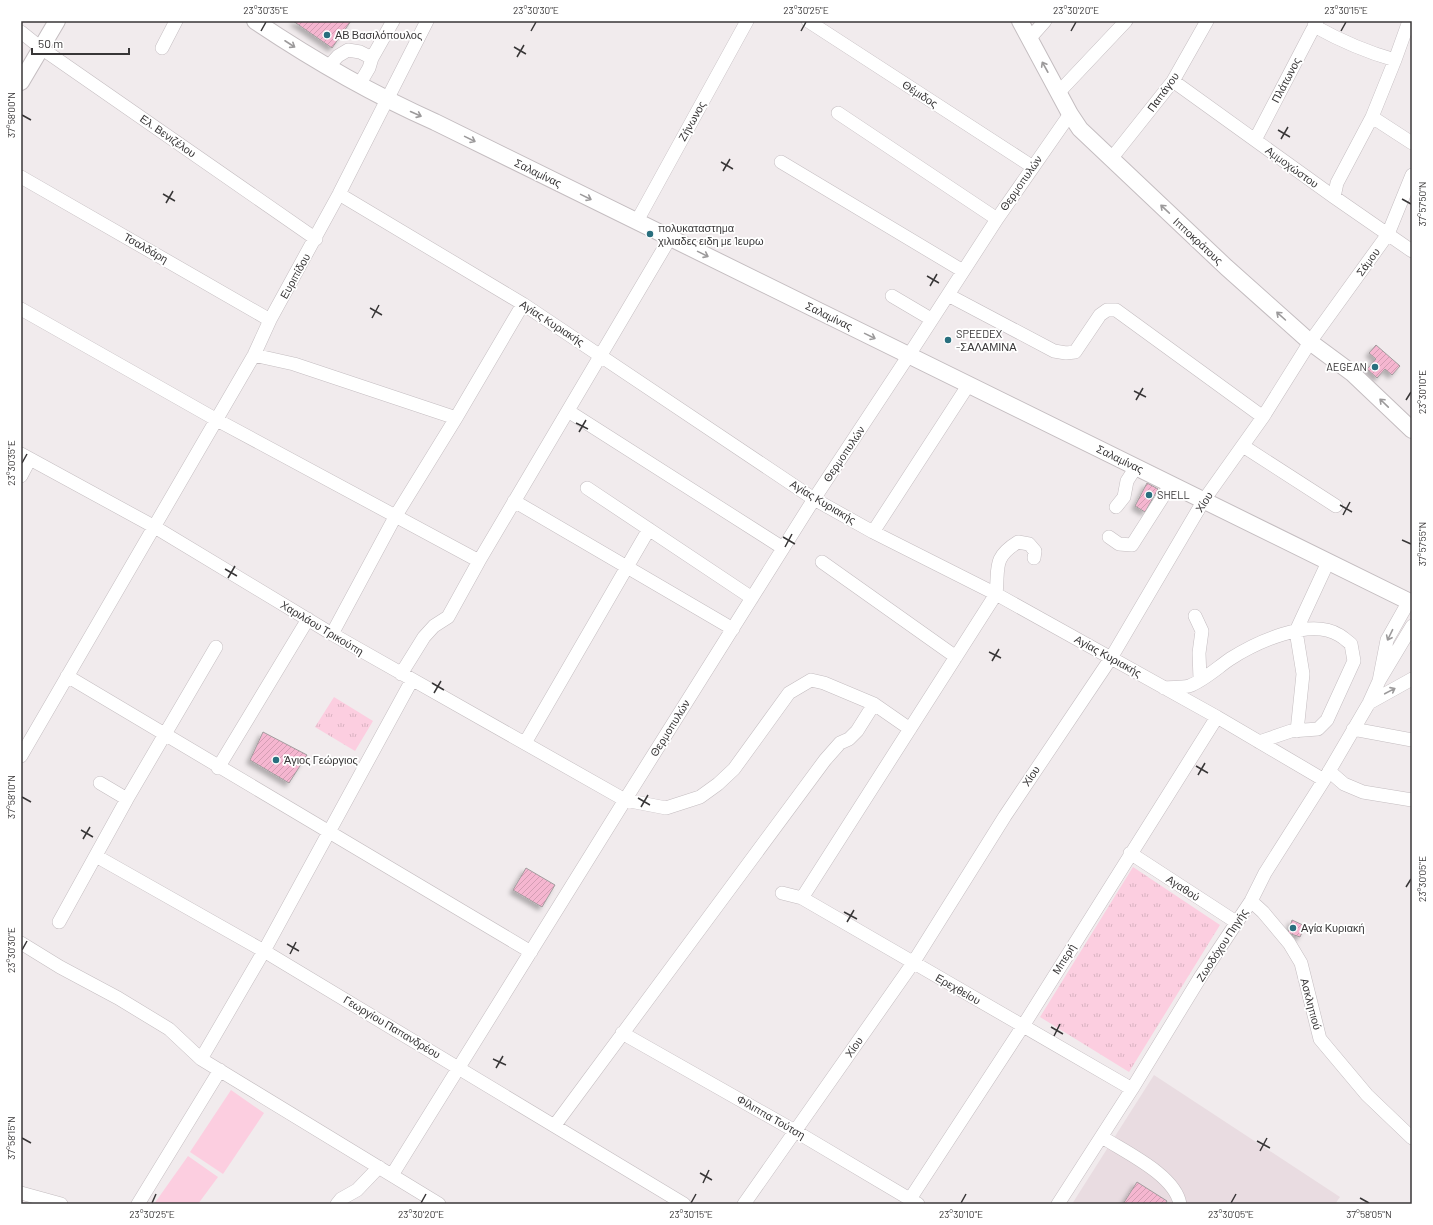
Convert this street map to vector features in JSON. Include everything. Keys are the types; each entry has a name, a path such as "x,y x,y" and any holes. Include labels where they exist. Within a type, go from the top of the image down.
{"main road":[{"path":"21,82 57,21"},
{"name":"Ιπποκράτους","path":"1020,21 1070,114 1080,128 1226,267 1310,342 1352,373 1412,430"},
{"name":"Σαλαμίνας","path":"257,22 328,67 387,101 435,122 1328,562 1411,600"}],"street":[{"path":"162,48 176,21"},
{"path":"359,85 393,21"},
{"name":"Ευριπίδου","path":"21,756 153,526 254,355 270,320 316,239 387,101 426,21"},
{"name":"Ζήνωνος","path":"637,221 747,21"},
{"name":"Θέμιδος","path":"808,21 1032,167"},
{"path":"1030,39 1045,21"},
{"path":"1059,92 1126,21"},
{"name":"Παπάγου","path":"1111,159 1173,81 1207,21"},
{"path":"1334,197 1337,183 1372,117 1409,21"},
{"path":"1316,24 1339,40 1366,52 1395,60"},
{"name":"Πλάτωνος","path":"1255,140 1316,24"},
{"name":"Ελ. Βενιζέλου","path":"21,32 41,48 316,239"},
{"path":"328,67 338,56 348,50 360,52 372,58"},
{"name":"Αμμοχώστου","path":"1173,81 1334,197 1412,251"},
{"path":"838,113 997,219"},
{"name":"Θερμοπυλών","path":"392,1175 814,499 910,355 931,319 997,219 1070,114"},
{"path":"1372,117 1412,143"},
{"path":"781,162 963,271"},
{"name":"Σάμου","path":"1310,342 1388,234 1412,175"},
{"name":"Τσαλδάρη","path":"21,177 270,320"},
{"name":"Αγίας Κυριακής","path":"339,194 522,304 602,355 814,499 873,532 996,594 1259,742 1363,792 1412,800"},
{"path":"202,1059 264,951 328,832 407,677 424,637 434,626 448,617 478,561 602,355 670,238"},
{"path":"948,295 1054,351 1066,354 1075,352 1100,315 1107,310 1116,310 1263,417"},
{"path":"892,296 931,319"},
{"path":"332,634 395,517 456,418 522,304"},
{"path":"21,309 217,420 478,561"},
{"name":"Χίου","path":"744,1204 913,963 1005,816 1111,658 1204,500 1263,417 1310,342"},
{"path":"254,355 294,364 456,418"},
{"path":"873,532 969,384"},
{"path":"568,411 783,548"},
{"path":"1242,446 1336,506"},
{"path":"21,476 26,457"},
{"name":"Χαριλάου Τρικούπη","path":"26,457 153,526 332,634 625,800 666,808 700,797 718,784 734,769 789,693 811,680 824,683 874,704"},
{"path":"1116,508 1124,497 1127,481 1136,467"},
{"path":"1109,537 1119,544 1132,545 1171,484"},
{"path":"587,488 752,598"},
{"path":"514,501 733,629"},
{"path":"524,743 649,529"},
{"path":"802,898 996,594 998,580 997,569 1001,556 1018,542 1029,544 1035,551 1034,558"},
{"path":"822,562 956,657"},
{"path":"1297,731 1303,674 1296,631 1328,562"},
{"name":"Ζωοδόχου Πηγής","path":"1379,681 1387,640 1411,600"},
{"path":"1194,616 1202,631 1199,653 1200,679"},
{"path":"218,768 308,619"},
{"name":"Ζωοδόχου Πηγής","path":"1058,1204 1102,1137 1201,976 1251,901 1265,873 1369,703 1379,681 1412,626"},
{"path":"1164,688 1189,686 1230,659 1257,645 1273,637 1296,631 1313,629 1338,634 1351,644 1354,661 1328,720 1318,729 1297,731 1259,742"},
{"path":"59,922 127,799 216,647"},
{"path":"67,676 218,768 531,952"},
{"path":"1369,703 1412,679"},
{"path":"555,1125 825,760 840,743 849,739 857,731 874,704 910,729"},
{"name":"Μπερή","path":"914,1202 1130,853 1217,717"},
{"path":"1353,729 1412,740"},
{"path":"100,782 127,799"},
{"name":"Αγαθού","path":"1130,853 1236,922"},
{"name":"Γεωργίου Παπανδρέου","path":"96,856 264,951 684,1204"},
{"name":"Ερεχθείου","path":"782,893 802,898 1132,1089"},
{"name":"Ασκληπιού","path":"1251,901 1263,912 1289,943 1301,963 1320,1039 1366,1095 1412,1138"},
{"path":"21,942 60,967 118,998 169,1029 202,1059 439,1204"},
{"name":"Φίλιππα Τούτση","path":"622,1034 795,1131 914,1202"},
{"path":"138,1204 220,1070"},
{"path":"1102,1137 1156,1171 1175,1190 1180,1204"},
{"path":"337,1204 342,1199 357,1190 379,1167"},
{"path":"21,1193 62,1204"}],"shaded area":[{"path":"1154,1075 1340,1197 1335,1204 1072,1204"}],"green space":[{"path":"334,697 373,721 355,751 315,727"},
{"path":"1133,867 1220,925 1129,1072 1040,1017"},
{"path":"231,1090 264,1113 223,1174 190,1152"},
{"path":"188,1156 218,1177 198,1204 154,1204"}],"building":[{"name":"ΑΒ Βασιλόπουλος","path":"293,21 351,21 332,48"},
{"path":"1376,345 1400,366 1392,375 1385,369 1377,378 1367,369 1376,359 1369,353"},
{"path":"1147,483 1158,489 1145,512 1135,506"},
{"path":"263,732 307,755 289,783 250,760"},
{"path":"526,868 555,885 542,907 513,890"},
{"path":"1292,920 1305,926 1300,937 1288,933"},
{"path":"1137,1182 1167,1201 1165,1204 1123,1204"}],"place":[{"name":"ΑΒ Βασιλόπουλος","path":"327,35"},
{"name":"πολυκαταστημα χιλιαδες ειδη με 1ευρω","path":"650,234"},
{"name":"SPEEDEX -ΣΑΛΑΜΙΝΑ","path":"948,340"},
{"name":"AEGEAN","path":"1375,367"},
{"name":"SHELL","path":"1149,495"},
{"name":"Άγιος Γεώργιος","path":"276,760"},
{"name":"Αγία Κυριακή","path":"1293,928"}]}
